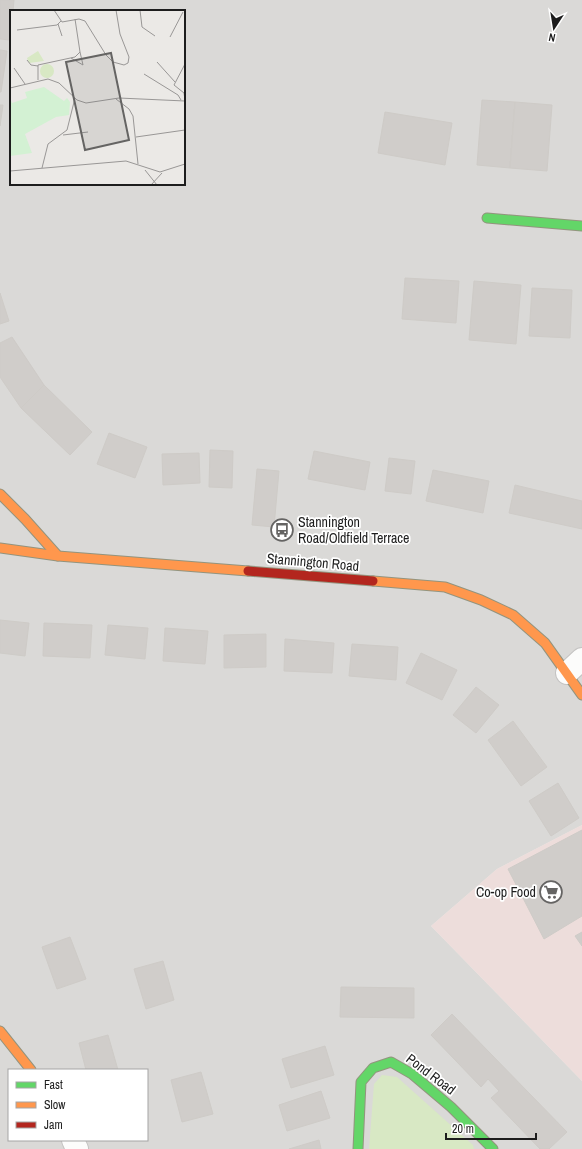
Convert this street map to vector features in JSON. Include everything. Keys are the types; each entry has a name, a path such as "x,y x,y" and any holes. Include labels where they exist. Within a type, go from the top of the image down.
{"main road":[{"path":"487,218 582,226"},
{"path":"0,494 58,556"},
{"name":"Stannington Road","path":"0,548 58,556 445,587 481,600 513,616 575,666 582,695"},
{"path":"0,1032 30,1069"},
{"name":"Pond Road","path":"358,1149 361,1082 373,1068 391,1062 412,1074 451,1107 493,1149"}],"shaded area":[{"path":"0,0 582,0 582,825 497,869 431,926 582,1081 582,1149 0,1149"},
{"path":"582,825 582,1081 431,926 497,869"}],"green space":[{"path":"382,1075 397,1077 473,1145 474,1149 369,1149 374,1084"}],"building":[{"path":"0,0 14,0 13,10 10,10 10,40 0,39"},
{"path":"0,50 7,51 1,92 0,92"},
{"path":"482,100 515,102 510,168 477,165"},
{"path":"515,102 552,105 547,171 510,168"},
{"path":"0,105 3,105 0,126"},
{"path":"385,112 452,123 445,165 378,153"},
{"path":"405,278 459,281 456,323 402,319"},
{"path":"474,281 521,285 516,344 469,340"},
{"path":"532,288 572,290 570,338 529,336"},
{"path":"0,293 9,321 0,324"},
{"path":"12,337 44,385 21,408 0,377 0,343"},
{"path":"44,385 92,432 70,455 21,408"},
{"path":"109,433 147,447 135,478 97,464"},
{"path":"210,450 233,451 232,488 209,487"},
{"path":"314,451 370,462 365,490 308,479"},
{"path":"199,453 200,483 163,485 162,454"},
{"path":"389,458 415,461 411,494 385,491"},
{"path":"257,469 279,471 274,527 252,525"},
{"path":"433,470 489,481 483,513 426,501"},
{"path":"515,485 582,501 582,529 509,513"},
{"path":"0,620 29,623 25,656 0,653"},
{"path":"44,623 92,625 90,658 43,656"},
{"path":"108,625 148,628 145,659 105,655"},
{"path":"165,628 208,631 205,664 163,661"},
{"path":"266,634 266,667 224,668 224,635"},
{"path":"285,639 334,643 332,673 284,671"},
{"path":"352,644 398,647 396,680 349,676"},
{"path":"421,653 457,670 442,700 406,683"},
{"path":"476,687 499,705 476,733 453,715"},
{"path":"513,721 547,767 521,786 488,740"},
{"path":"558,783 579,818 551,836 529,801"},
{"name":"Co-op Food","path":"582,830 582,916 544,939 508,869"},
{"path":"582,932 582,946 575,936"},
{"path":"70,937 86,979 57,989 42,947"},
{"path":"163,961 174,1000 146,1009 134,969"},
{"path":"341,987 414,988 414,1018 340,1017"},
{"path":"452,1014 567,1132 549,1149 540,1149 491,1098 499,1091 488,1079 481,1087 431,1035"},
{"path":"108,1035 118,1069 86,1069 79,1043"},
{"path":"325,1046 334,1075 291,1088 282,1059"},
{"path":"201,1072 213,1114 182,1122 171,1080"},
{"path":"321,1091 330,1118 287,1131 279,1105"},
{"path":"319,1140 321,1149 289,1149"}],"traffic: fast":[{"path":"487,218 582,226"},
{"path":"358,1149 361,1082 373,1068 391,1062 412,1074 451,1107 493,1149"}],"traffic: slow":[{"path":"0,494 58,556"},
{"path":"0,548 58,556 248,571"},
{"path":"373,581 445,587 481,600 513,615 545,643 582,695"},
{"path":"0,1031 30,1069"}],"traffic: jam":[{"path":"248,571 373,581"}],"place":[{"name":"Stannington Road/Oldfield Terrace","path":"282,530"},
{"name":"Co-op Food","path":"551,892"}]}
